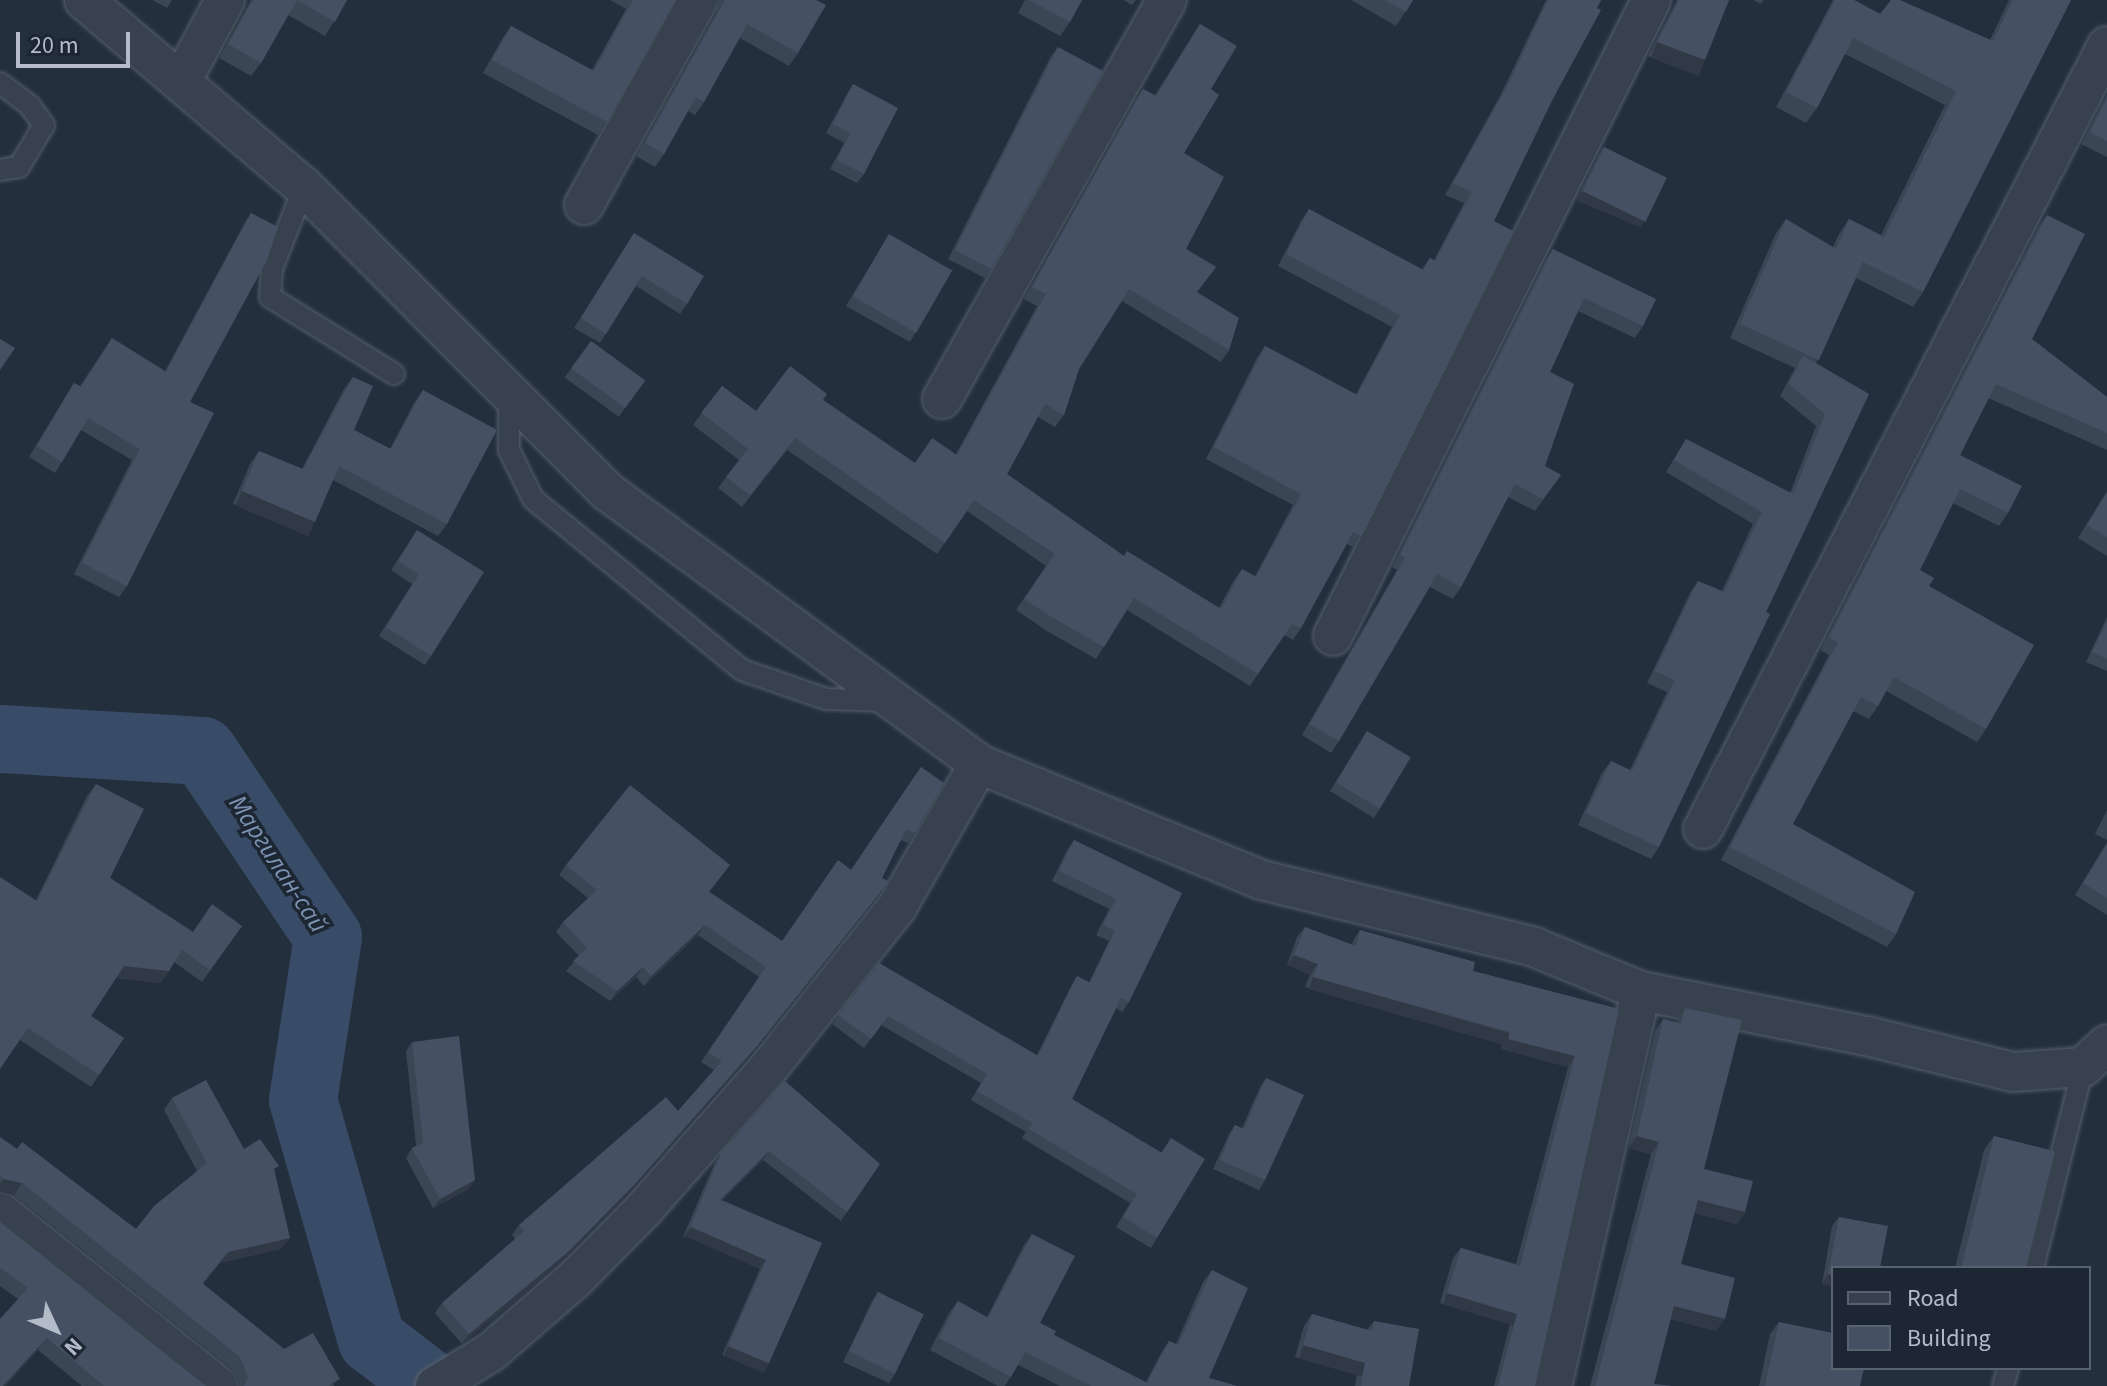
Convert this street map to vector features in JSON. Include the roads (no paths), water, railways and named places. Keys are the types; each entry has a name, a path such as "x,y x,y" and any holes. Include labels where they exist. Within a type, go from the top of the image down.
{"street":[{"path":"84,0 182,80 304,187 608,492 979,764 1262,880 1534,947 1641,991 1867,1036 2013,1072 2095,1056"},
{"path":"182,80 225,0"},
{"path":"584,205 698,0"},
{"path":"942,399 1167,0"},
{"path":"1333,636 1651,0"},
{"path":"1703,829 2107,46"},
{"path":"439,1383 491,1352 577,1277 644,1209 767,1070 897,907 979,764"},
{"path":"1552,1386 1641,991"},
{"path":"0,1212 218,1386"}],"lane":[{"path":"0,83 30,106 44,125 19,167 0,170"},
{"path":"304,187 272,269 270,297 394,374"},
{"path":"509,393 509,450 533,499 742,670 826,699 894,702"},
{"path":"2034,1266 2095,1056"}],"waterway":[{"name":"Маргилан-сай","path":"0,739 203,751 328,937 303,1100 372,1340 432,1386"}]}
